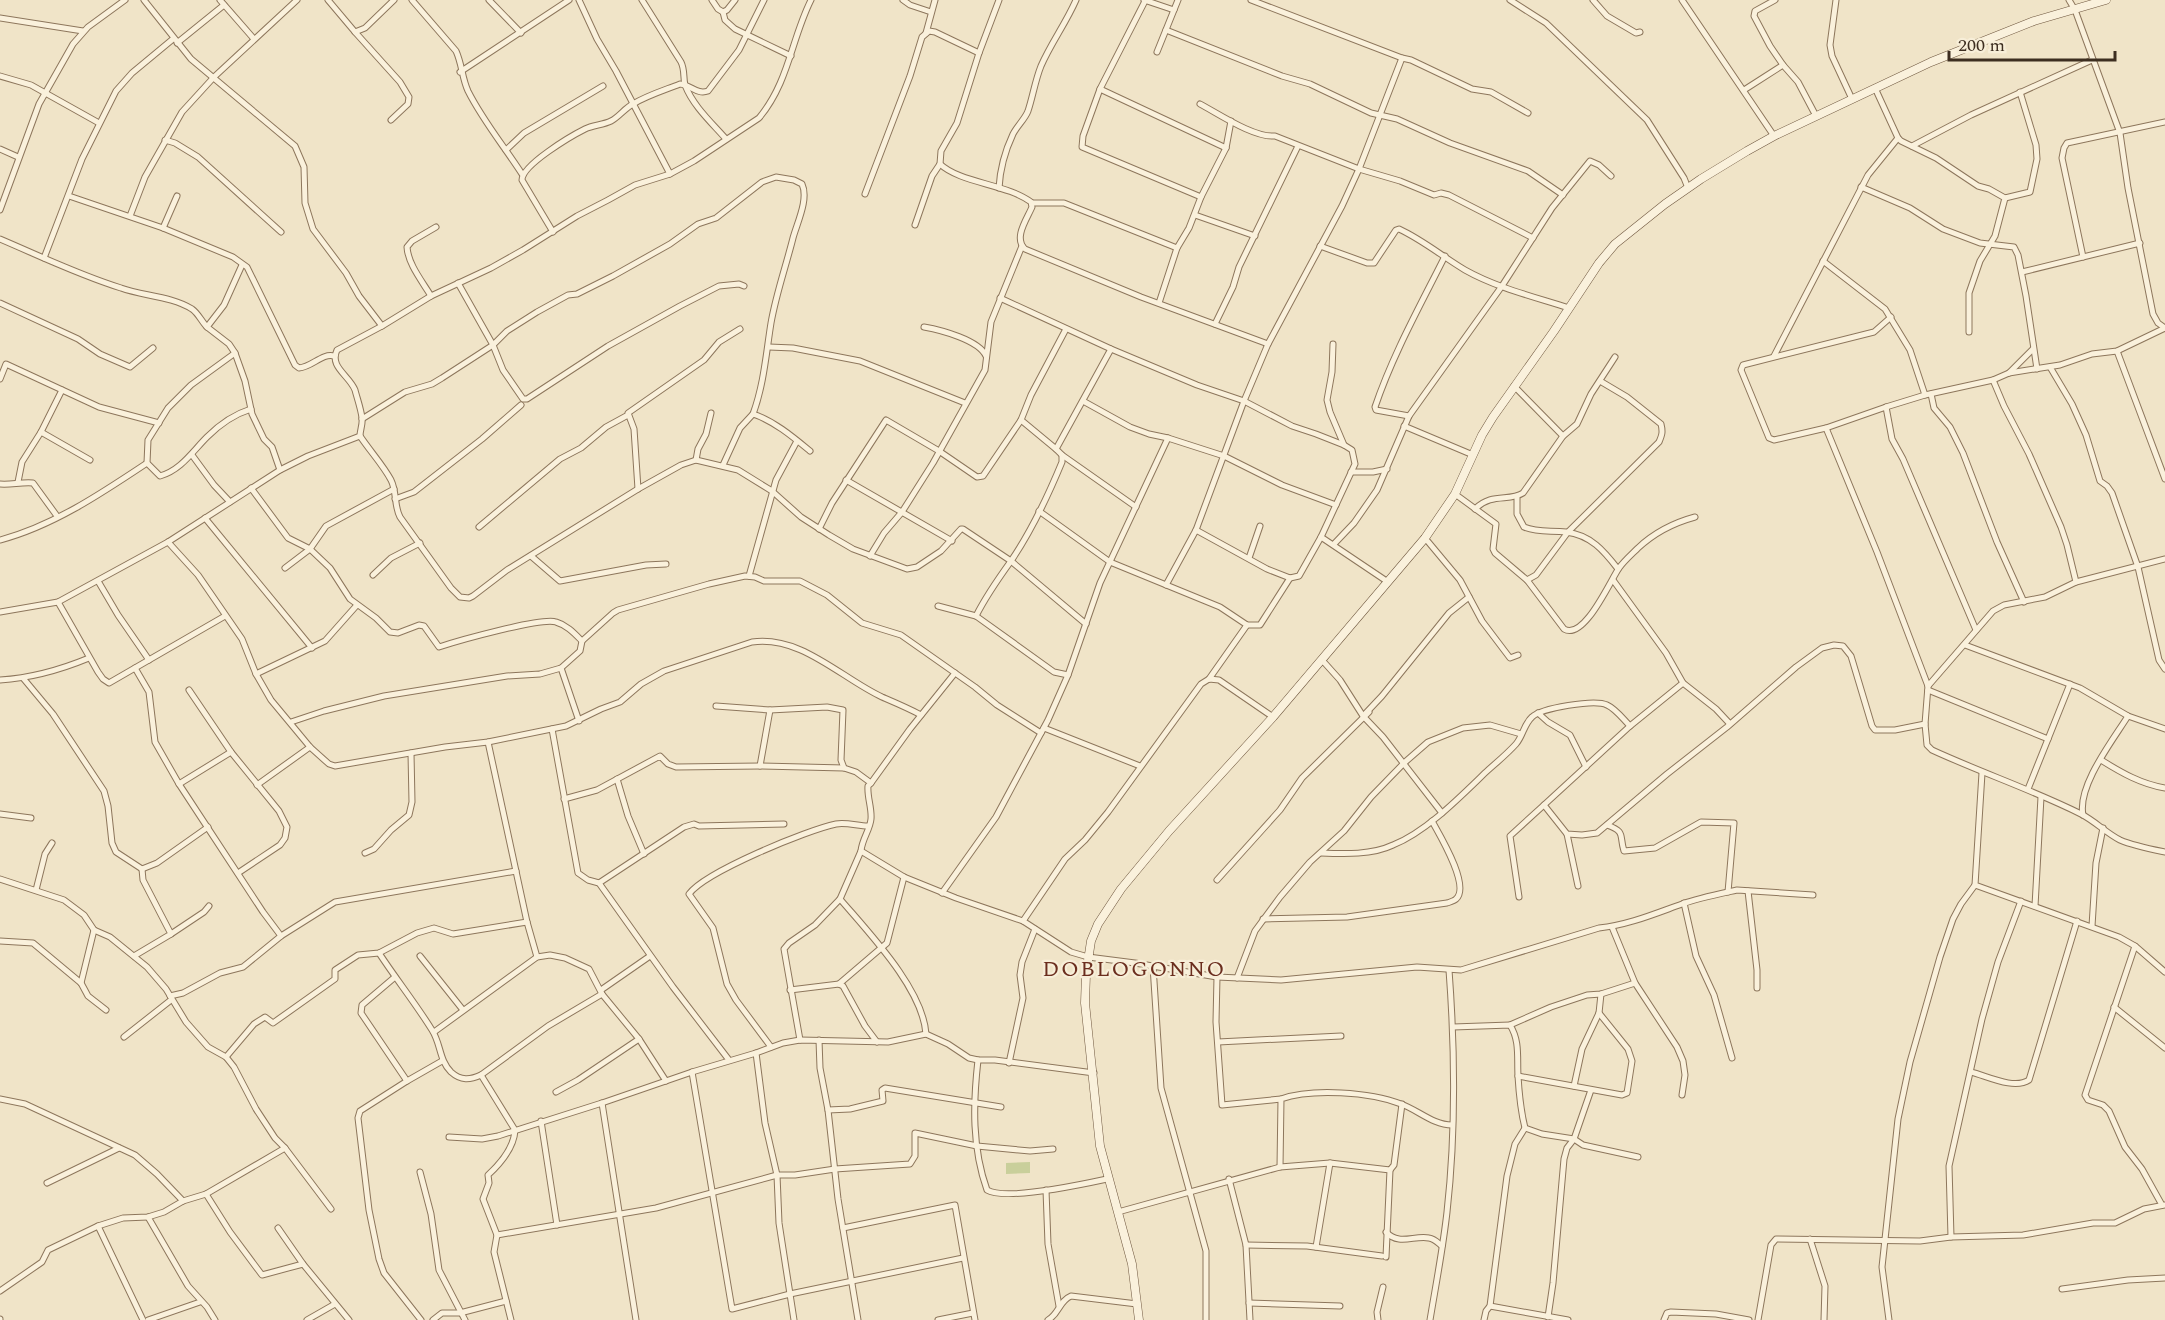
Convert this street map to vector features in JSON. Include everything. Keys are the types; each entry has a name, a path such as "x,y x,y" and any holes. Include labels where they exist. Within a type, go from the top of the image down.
{"street":[{"path":"0,210 39,104 73,44 83,31 125,0"},
{"path":"144,0 191,59 295,146 304,167 305,203 313,229 346,273 359,297 382,326"},
{"path":"130,216 145,177 182,112 214,76 297,0"},
{"path":"328,0 400,82 409,97 408,104 391,120"},
{"path":"355,32 365,28 394,0"},
{"path":"412,0 456,51 460,59 460,72 469,92 489,123 491,131 522,174 522,180 553,232"},
{"path":"489,0 520,33"},
{"path":"460,72 569,0"},
{"path":"579,0 597,39 670,174"},
{"path":"642,0 681,62 684,68 685,85 699,108 726,139"},
{"path":"712,0 723,12 725,20 735,29 791,56"},
{"path":"723,12 735,0"},
{"path":"522,174 540,157 585,129 611,121 633,104 680,84 700,93 708,92 739,50 764,0"},
{"path":"811,0 783,80 759,118 670,174 635,185 577,216 491,268 430,296 382,326 342,346 334,356 334,362 350,381 355,392 362,419 360,436 383,467 394,489 396,510 400,518 460,597 473,596 507,570 638,489 681,465 696,460 738,470 772,491 801,517 853,549 907,569 923,563 941,551 963,529 1011,561 1086,624"},
{"path":"903,0 910,5 931,12"},
{"path":"866,194 922,38 926,33 935,0"},
{"path":"915,225 932,176 940,164 941,151 953,133 999,0"},
{"path":"999,188 1000,172 1012,135 1028,113 1030,98 1042,65 1076,0"},
{"path":"1174,10 1144,0 1100,90 1083,136 1082,147 1201,197"},
{"path":"1157,52 1178,0"},
{"path":"1251,0 1411,60 1472,89 1491,92 1528,113"},
{"path":"1510,0 1546,24 1647,120 1688,188"},
{"path":"1593,0 1607,16 1636,33 1640,32"},
{"path":"1682,0 1774,136"},
{"path":"1775,0 1755,11 1754,16 1770,46 1798,82 1816,116"},
{"path":"1836,0 1830,45 1832,56 1852,99"},
{"path":"2068,0 2074,10 2120,133 2128,188 2153,314 2153,332"},
{"path":"1139,1320 1132,1264 1107,1179 1100,1146 1085,1003 1091,941 1098,924 1121,889 1169,831 1273,717 1425,538 1455,494 1487,426 1599,262 1615,244 1688,188 1774,136 1931,62 2034,21 2106,0"},
{"path":"44,258 82,159 99,123 116,91 132,73 222,2 254,39"},
{"path":"0,18 83,31"},
{"path":"1166,30 1282,76 1310,84 1371,113 1396,119 1450,143 1528,171 1563,195"},
{"path":"926,33 935,32 979,53"},
{"path":"1166,585 1196,530 1244,401 1268,344 1342,206 1359,169 1402,58"},
{"path":"1912,146 2092,60"},
{"path":"1744,90 1783,65"},
{"path":"0,76 46,93 99,123"},
{"path":"506,150 524,133 603,86"},
{"path":"1875,88 1898,138 1936,158 1978,186 2005,198 2030,192 2037,159 2036,145 2020,93"},
{"path":"1100,90 1226,148"},
{"path":"1200,104 1267,137 1275,136 1434,195 1449,195 1533,238"},
{"path":"1159,303 1177,248 1226,148 1231,121"},
{"path":"2082,257 2062,158 2067,143 2165,122"},
{"path":"1774,356 1871,171 1898,138"},
{"path":"165,140 175,143 198,158 281,232"},
{"path":"1215,324 1298,146"},
{"path":"0,149 18,157"},
{"path":"1334,544 1377,490 1409,416 1502,286 1563,195 1590,161 1599,165 1611,176"},
{"path":"870,556 884,532 902,512 978,382 987,359 991,322 1022,246 1020,237 1032,207 1030,202 999,188 950,171 940,164"},
{"path":"362,419 405,392 432,384 493,345 507,331 537,312 568,295 577,294 613,276 670,244 698,224 716,218 753,188 768,179 776,177 794,180 802,184 804,188 803,199 792,247 782,272 774,305 769,347 760,390 753,414 740,428 723,465"},
{"path":"1862,187 1910,208 1940,227 1980,243 2014,247 2022,272 2037,369"},
{"path":"69,196 163,228 233,257 247,267 295,365 299,368 307,367 326,356 334,356"},
{"path":"163,228 177,196"},
{"path":"1968,332 1969,292 1980,261 1991,245 2005,198"},
{"path":"1032,203 1064,203 1177,248"},
{"path":"1195,214 1255,236"},
{"path":"430,296 414,269 407,247 436,227"},
{"path":"1320,246 1367,263 1374,262 1399,229 1466,271 1502,286 1569,308"},
{"path":"0,239 96,280 122,289 162,298 193,310 207,327 230,344 235,353 245,381 251,409 264,439 272,447 280,470"},
{"path":"2022,272 2140,243"},
{"path":"1022,246 1074,270 1268,344"},
{"path":"1409,416 1376,410 1375,407 1385,377 1445,256"},
{"path":"1822,261 1881,304 1891,317 1910,350 1934,408 1950,427 1963,453 1997,542 2024,602"},
{"path":"207,327 224,305 242,265"},
{"path":"458,283 493,345 503,370 523,399 527,399 619,339 699,296 719,286 739,284 744,286"},
{"path":"1000,298 1111,349 1197,385 1244,401 1292,426 1352,450 1355,464 1352,472 1321,537 1299,576 1290,578 1267,569 1196,530"},
{"path":"0,303 78,339 100,354 130,367 153,348"},
{"path":"2153,314 2158,323 2165,328"},
{"path":"1891,317 1874,332 1743,364 1741,367 1769,438 1774,440 1826,429 1886,407 1993,380 2009,373 2050,367 2092,354 2117,351 2165,328"},
{"path":"924,327 940,330 976,345 983,350 987,359"},
{"path":"819,529 846,480 886,420 980,477 992,464 1021,420 1030,395 1066,329"},
{"path":"479,527 560,459 581,448 606,427 628,415 633,409 704,360 719,342 740,330"},
{"path":"1333,344 1332,372 1327,400 1344,445"},
{"path":"769,347 793,348 860,361 965,403"},
{"path":"1056,448 1111,349"},
{"path":"2009,373 2033,349"},
{"path":"2117,351 2165,479"},
{"path":"235,353 191,385 168,408 148,440 147,463 160,476 171,473 192,455 208,435 238,413 251,409"},
{"path":"1475,509 1487,500 1507,496 1517,497 1523,493 1563,436 1577,423 1615,357"},
{"path":"0,380 3,363 99,407 159,423"},
{"path":"2050,367 2072,404 2086,435 2100,481 2112,493 2138,567 2158,660 2165,669"},
{"path":"1993,380 2061,527 2076,582"},
{"path":"1527,580 1536,574 1568,532 1659,442 1663,431 1661,424 1627,397 1600,381"},
{"path":"1514,386 1563,436"},
{"path":"18,482 22,462 41,432 62,390"},
{"path":"1083,401 1130,427 1224,456 1282,485 1336,505"},
{"path":"395,499 414,492 521,405"},
{"path":"1886,407 1892,439 1903,459 1976,630"},
{"path":"696,460 711,413"},
{"path":"753,414 762,417 810,451"},
{"path":"628,415 634,429 638,489"},
{"path":"1021,420 1062,455 1136,507"},
{"path":"1404,426 1473,455"},
{"path":"1826,429 1877,552 1928,688 1925,724 1927,745 1932,750 1982,773 2028,789 2083,815 2120,840 2165,852"},
{"path":"41,432 90,460"},
{"path":"0,612 58,602 168,542 280,470 341,442 360,436"},
{"path":"942,893 996,817 1043,730 1068,675 1100,583 1168,438"},
{"path":"749,576 772,491 797,441"},
{"path":"192,455 214,486 230,502"},
{"path":"976,616 1039,511 1057,472 1062,455"},
{"path":"0,540 20,534 105,491 147,463"},
{"path":"1352,472 1387,469"},
{"path":"846,480 952,541"},
{"path":"0,484 33,483 57,516"},
{"path":"251,488 288,538 310,549 330,568 345,592 357,605 376,618 390,632 398,633 419,625 424,626 439,647 520,626 555,621 569,628 582,641"},
{"path":"285,568 310,549 326,526 394,489"},
{"path":"1455,494 1496,524 1493,549 1495,553 1527,580 1564,629 1570,632 1575,631 1587,618 1600,601 1618,569 1637,548 1652,536 1679,521 1695,517"},
{"path":"1517,497 1517,514 1524,527 1543,532 1568,532 1595,542 1618,569"},
{"path":"1039,511 1110,562 1220,607 1248,625 1260,625 1290,578"},
{"path":"205,518 312,648"},
{"path":"1249,558 1260,526"},
{"path":"1321,537 1388,582"},
{"path":"1425,538 1460,580 1482,621 1510,658 1518,655"},
{"path":"168,542 198,575 242,639 256,674 271,700 310,747 329,764 335,766 488,742 552,729 579,721 620,702 641,684 664,671 752,642 765,640 781,642 794,648 838,670 883,697 902,704 921,715"},
{"path":"373,575 391,558 420,543"},
{"path":"531,556 560,581 645,565 666,564"},
{"path":"1928,688 1993,610 2004,605 2046,597 2076,582 2165,559"},
{"path":"291,722 317,712 384,696 507,676 540,674 561,668 580,651 582,641 618,610 709,584 749,576 764,581 800,581 811,586 827,595 862,623 901,635 997,705 1043,730 1140,766"},
{"path":"1613,580 1666,653 1683,683 1731,724"},
{"path":"98,581 117,615 149,660"},
{"path":"1364,717 1449,613 1469,597"},
{"path":"58,602 89,658 103,680 109,683 225,616"},
{"path":"256,674 325,641 357,605"},
{"path":"938,606 976,616 1054,672 1068,675"},
{"path":"1023,921 1065,859 1102,820 1201,684 1209,679 1248,625"},
{"path":"1567,834 1597,833 1731,724 1796,667 1822,648 1834,645 1844,646 1851,656 1875,730 1895,730 1925,724"},
{"path":"1965,645 2070,684 2128,716 2165,729"},
{"path":"0,680 23,678 60,670 89,658"},
{"path":"1322,660 1340,680 1364,717 1383,737 1442,813"},
{"path":"135,668 149,692 155,742 179,784 281,936"},
{"path":"561,668 579,721"},
{"path":"800,1040 784,955 785,947 815,926 840,899 861,851 871,815 868,786 955,673"},
{"path":"23,678 53,714 104,791 112,843 116,852 142,869"},
{"path":"1209,679 1223,682 1273,717"},
{"path":"1519,897 1510,836 1630,726 1683,683"},
{"path":"2028,789 2070,684"},
{"path":"1928,688 2048,739"},
{"path":"189,690 231,752 279,811 287,827 285,838 280,845 238,873"},
{"path":"1322,853 1349,854 1391,846 1403,841 1442,813 1516,744 1533,716 1538,713 1571,704 1601,703 1613,709 1630,726"},
{"path":"716,706 770,710 839,708 843,710 840,755 844,768"},
{"path":"760,766 770,710"},
{"path":"1217,880 1280,810 1302,778 1369,712"},
{"path":"1538,713 1570,735 1586,767"},
{"path":"2083,815 2082,799 2101,760 2128,716"},
{"path":"1237,978 1255,931 1263,920 1310,862 1344,831 1371,797 1428,742 1463,728 1496,726 1521,735"},
{"path":"552,729 578,873 588,880 599,883 650,956 729,1060"},
{"path":"488,742 526,922 537,957"},
{"path":"257,785 310,747"},
{"path":"179,784 231,752"},
{"path":"365,853 374,849 409,815 412,802 411,753"},
{"path":"564,799 597,790 660,756 676,768 760,766 844,768 856,772 871,783"},
{"path":"2101,760 2131,777 2165,788"},
{"path":"1889,1320 1882,1267 1898,1119 1923,1012 1953,919 1975,885 1982,773"},
{"path":"617,779 628,816 644,854"},
{"path":"2035,906 2041,797"},
{"path":"1544,805 1567,834 1578,886"},
{"path":"0,814 31,818"},
{"path":"1263,920 1355,916 1447,903 1456,899 1460,893 1457,873 1431,820"},
{"path":"1607,825 1616,828 1621,833 1624,851 1631,851 1655,848 1701,822 1734,823 1728,892"},
{"path":"599,883 684,827 694,824 699,826 783,824"},
{"path":"771,1047 727,984 713,928 689,894 693,888 720,871 819,828 840,824 868,826"},
{"path":"142,869 157,863 208,827"},
{"path":"2092,926 2096,863 2103,828"},
{"path":"36,890 45,854 52,843"},
{"path":"861,851 904,877 942,893 1023,921 1071,952 1088,957 1217,977 1237,978 1303,979 1417,967 1461,970 1728,892 1813,895"},
{"path":"142,869 143,880 171,934"},
{"path":"124,1037 170,998 220,973 243,967 281,936 335,902 516,871"},
{"path":"790,990 839,984 887,943 904,877"},
{"path":"0,879 64,900 84,915 94,930 110,937 134,956 160,982 186,1022 208,1047 226,1057 275,1138 331,1209"},
{"path":"1975,885 2119,937 2135,946 2165,972"},
{"path":"1748,891 1757,988"},
{"path":"840,899 881,948 921,1008 926,1034"},
{"path":"1951,1237 1949,1166 1998,962 2022,901"},
{"path":"1684,903 1696,956 1714,995 1732,1058"},
{"path":"134,956 204,912 209,906"},
{"path":"1971,1072 2014,1084 2024,1084 2029,1080 2077,921"},
{"path":"226,1057 259,1020 265,1017 273,1023 335,979 335,970 358,955 379,953 417,933 434,928 453,934 526,922"},
{"path":"1612,927 1635,982 1677,1047 1683,1061 1685,1075 1682,1095"},
{"path":"1009,1063 1023,998 1020,968 1035,929"},
{"path":"81,983 94,930"},
{"path":"0,941 33,943 81,983 88,996 106,1010"},
{"path":"1758,1320 1771,1245 1776,1239 1920,1241 1951,1237 2023,1235 2093,1223 2115,1223 2144,1209 2164,1205 2142,1168 2125,1147 2109,1111 2103,1105 2088,1100 2085,1095 2135,946"},
{"path":"379,953 434,1032 441,1050 442,1061 462,1079 472,1079 481,1075 650,956"},
{"path":"434,1032 537,957 550,955 565,958 589,969 601,992 639,1039 666,1081"},
{"path":"420,956 463,1010"},
{"path":"1153,966 1161,1088 1206,1251 1206,1320"},
{"path":"1430,1320 1442,1246 1451,1167 1453,1027 1449,970"},
{"path":"394,977 362,1005 361,1013 407,1081"},
{"path":"1217,977 1222,1105 1281,1099 1296,1095 1354,1095 1402,1104 1442,1125 1452,1125"},
{"path":"1453,1027 1510,1025 1551,1007 1587,995 1601,994 1635,982"},
{"path":"839,984 846,989 865,1026 877,1042"},
{"path":"1574,1086 1582,1049 1599,1012 1601,994"},
{"path":"2114,1007 2165,1048"},
{"path":"1518,1076 1622,1095 1627,1093 1632,1061 1628,1049 1599,1012"},
{"path":"1484,1320 1490,1306 1507,1176 1515,1144 1526,1128 1518,1076 1518,1041 1510,1025"},
{"path":"449,1137 482,1139 515,1130 729,1060 800,1040 888,1042 926,1034 948,1044 969,1058 1094,1073"},
{"path":"1218,1042 1341,1036"},
{"path":"556,1092 639,1039"},
{"path":"819,1040 820,1068 858,1320"},
{"path":"756,1053 765,1123 777,1175 779,1223 794,1320"},
{"path":"978,1060 974,1104 977,1146 985,1186 989,1192 994,1194 1046,1190 1107,1179"},
{"path":"421,1320 384,1273 379,1259 369,1210 358,1118 360,1111 442,1061"},
{"path":"692,1072 732,1309 790,1294 852,1283 963,1258"},
{"path":"481,1075 515,1130 514,1138 502,1160 488,1175 489,1184 483,1199 497,1235 494,1252 511,1320"},
{"path":"828,1110 872,1105 883,1101 882,1090 885,1088 1001,1107"},
{"path":"1548,1317 1564,1160 1591,1090"},
{"path":"0,1099 25,1104 135,1155 183,1201"},
{"path":"1280,1167 1281,1099"},
{"path":"602,1103 636,1320"},
{"path":"1246,1245 1280,1244 1316,1247 1384,1257 1390,1170 1394,1165 1402,1104"},
{"path":"541,1121 557,1225"},
{"path":"1526,1128 1542,1134 1574,1139 1584,1145 1638,1157"},
{"path":"497,1235 618,1215 777,1175 910,1164 915,1156 915,1133 977,1146 1030,1151 1053,1149"},
{"path":"47,1183 120,1148"},
{"path":"0,1291 42,1262 48,1250 98,1226 123,1218 148,1217 164,1212 183,1201 206,1194 285,1148"},
{"path":"1118,1212 1229,1179 1280,1167 1330,1163 1390,1170"},
{"path":"1316,1247 1330,1163"},
{"path":"420,1172 431,1214 439,1270 465,1320"},
{"path":"1229,1179 1246,1245 1250,1320"},
{"path":"1046,1190 1048,1244 1059,1306"},
{"path":"206,1194 230,1232 262,1275 303,1264"},
{"path":"843,1228 955,1205 975,1320"},
{"path":"148,1217 188,1286 200,1302 207,1307 215,1320"},
{"path":"98,1226 149,1320 200,1302"},
{"path":"278,1228 303,1264 349,1320"},
{"path":"1386,1232 1391,1237 1401,1240 1427,1237 1434,1239 1442,1246"},
{"path":"1810,1239 1825,1286 1824,1320"},
{"path":"2062,1289 2165,1278"},
{"path":"1378,1320 1377,1312 1383,1287"},
{"path":"1048,1320 1055,1316 1064,1299 1071,1296 1137,1304"},
{"path":"433,1320 442,1313 460,1312 506,1301"},
{"path":"1249,1303 1340,1306"},
{"path":"307,1320 334,1304"},
{"path":"1490,1306 1568,1320"},
{"path":"1664,1320 1667,1313 1671,1312 1711,1318 1733,1316 1749,1320"},
{"path":"938,1320 973,1313"}],"green space":[{"path":"1030,1162 1030,1173 1006,1174 1006,1163"}],"district":[{"name":"DOBLOGONNO","path":"1134,969"}]}
